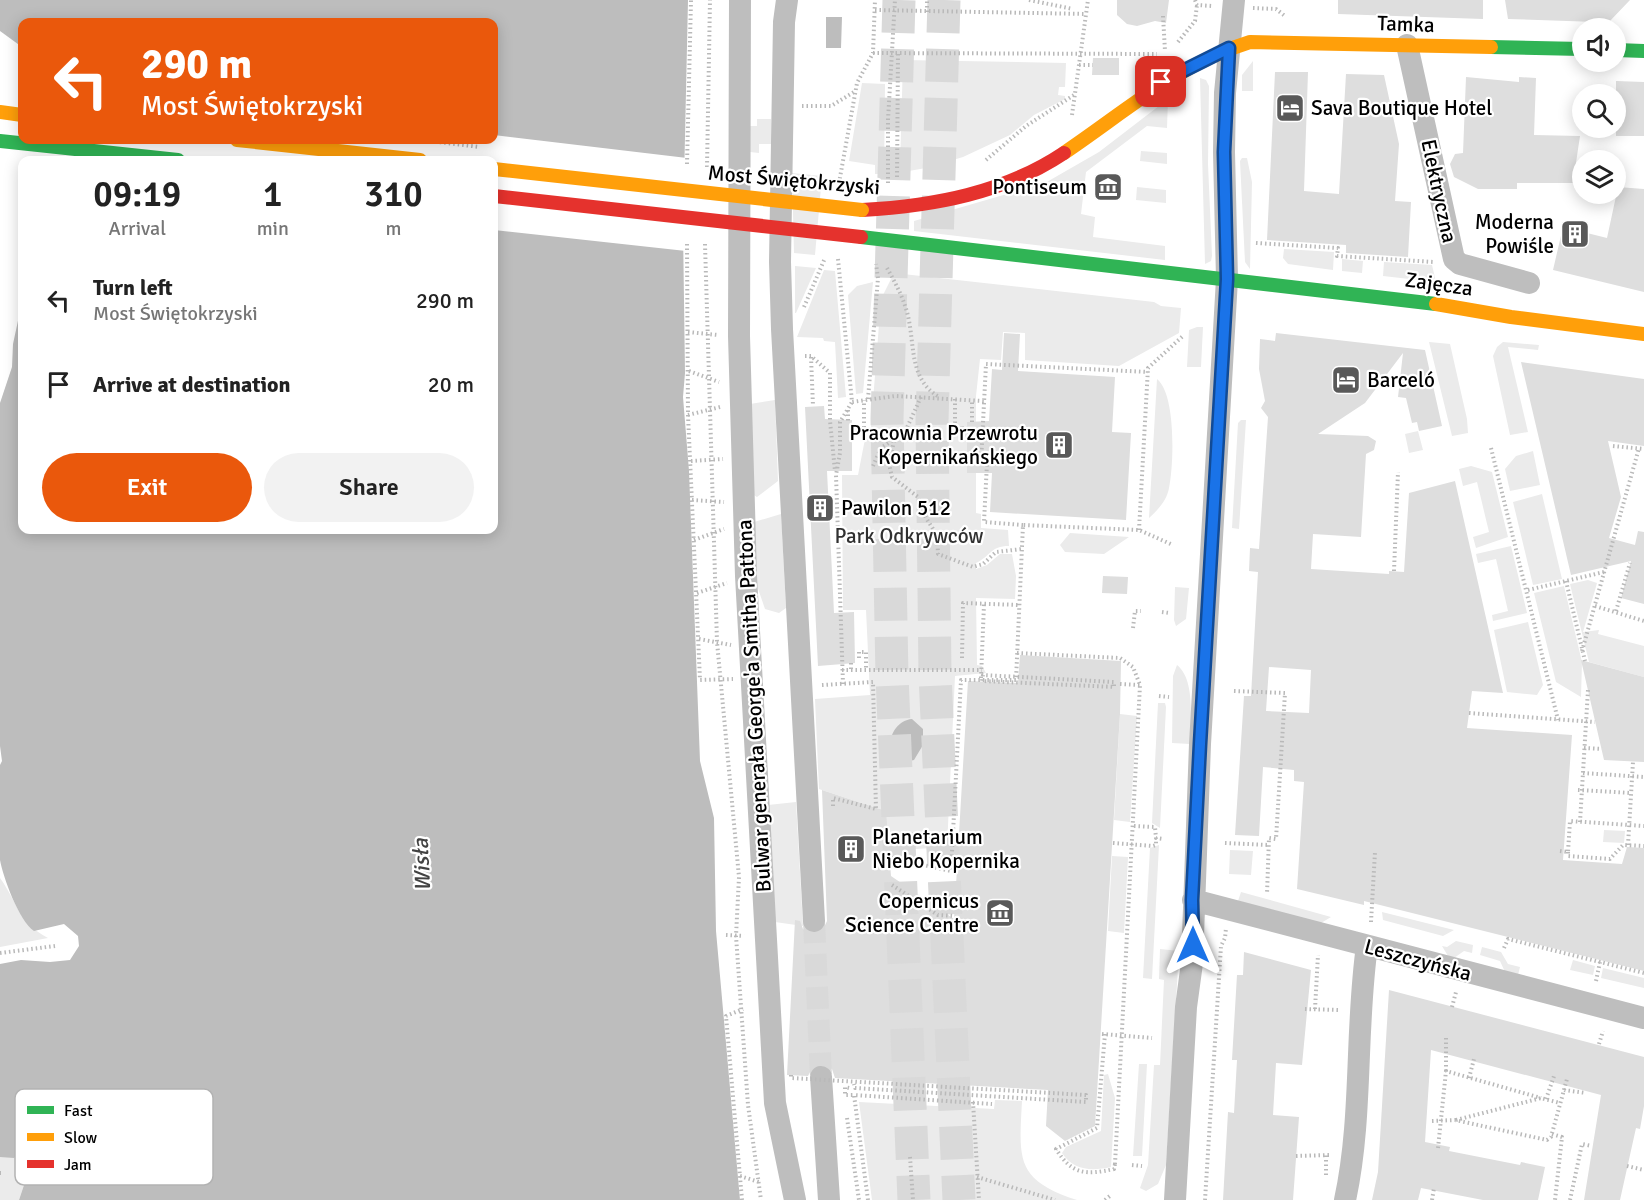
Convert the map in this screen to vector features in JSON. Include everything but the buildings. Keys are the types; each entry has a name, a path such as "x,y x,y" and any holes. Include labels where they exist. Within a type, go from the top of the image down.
{"street":[{"name":"Bulwar generała George'a Smitha Pattona","path":"740,0 740,386 746,580 775,1103 795,1200"},
{"path":"787,0 784,22 780,262 783,356 814,921"},
{"path":"1175,1200 1186,1007 1193,945 1192,900 1227,279 1224,152 1229,48 1235,5"},
{"name":"Tamka","path":"1229,48 1267,40 1572,49"},
{"name":"Elektryczna","path":"1407,45 1454,259 1460,264 1529,283"},
{"name":"Most Świętokrzyski","path":"498,169 862,210 923,207 951,202 1018,179 1060,156 1173,75 1229,48"},
{"path":"1626,50 1644,51"},
{"path":"0,112 18,114"},
{"path":"0,141 18,143"},
{"path":"28,144 141,156"},
{"path":"274,144 383,156"},
{"path":"498,196 1227,279"},
{"name":"Zajęcza","path":"1227,279 1424,302 1511,317 1644,334"},
{"name":"Leszczyńska","path":"1192,900 1644,1018"},
{"path":"1345,1200 1353,1154 1362,983 1367,946"},
{"path":"821,1077 829,1200"}],"path":[{"path":"840,175 855,92 873,53 875,0"},
{"path":"895,0 890,84 888,187 898,186"},
{"path":"927,0 927,12"},
{"path":"1029,0 1073,9"},
{"path":"1072,116 1088,0"},
{"path":"1176,46 1181,36 1195,21 1196,2 1276,9"},
{"path":"875,10 1086,15"},
{"path":"873,53 1165,54 1163,16"},
{"path":"897,177 898,53"},
{"path":"1079,65 1093,65"},
{"path":"825,106 831,106 855,92"},
{"path":"982,164 1026,126 1065,103 1074,95"},
{"path":"1256,243 1338,249 1337,256 1437,262"},
{"path":"858,425 857,434 864,434 878,278 876,261"},
{"path":"887,268 904,302 913,357 921,381 928,390 941,398"},
{"path":"836,475 840,453 840,422 852,402 839,269"},
{"path":"688,332 707,332 730,336"},
{"path":"707,332 719,679 739,878 736,936 748,1105 761,1200"},
{"path":"1139,530 1148,368 1184,335"},
{"path":"783,356 811,356 830,373 830,422 836,475 843,684"},
{"path":"811,356 813,406"},
{"path":"1148,372 986,364 981,462 987,463 984,522 1139,530 1173,545"},
{"path":"731,386 689,371 688,415 700,680 741,678"},
{"path":"852,402 895,396 984,401"},
{"path":"873,466 877,453 908,427 921,397"},
{"path":"955,399 955,434 962,434 962,426"},
{"path":"972,400 972,422"},
{"path":"688,415 709,410"},
{"path":"848,410 848,422"},
{"path":"894,441 889,464 892,477 921,502 926,518 938,535 938,554 973,567 983,564 996,552 1022,549"},
{"path":"1582,651 1641,448 1613,446"},
{"path":"1491,448 1528,590 1558,720"},
{"path":"691,461 711,460"},
{"path":"1394,571 1398,472"},
{"path":"692,500 734,503"},
{"path":"694,540 735,525"},
{"path":"891,858 951,872 961,680 981,678 1016,680 1023,525"},
{"path":"1616,611 1630,563"},
{"path":"1528,590 1604,572"},
{"path":"697,593 737,579"},
{"path":"1566,581 1585,661"},
{"path":"962,658 963,603 1019,605"},
{"path":"981,678 984,603"},
{"path":"1594,606 1644,621"},
{"path":"1133,628 1135,611 1140,611"},
{"path":"1162,612 1169,613"},
{"path":"699,639 739,646"},
{"path":"860,658 859,652 866,652 866,670"},
{"path":"1017,652 1120,658 1130,661 1143,695 1134,826 1122,1036 1116,1164 1114,1169 1091,1174 1081,1172 1063,1160 1056,1149 1097,1128 1103,1034 1122,1036 1152,1038"},
{"path":"851,663 851,670"},
{"path":"842,670 973,668 982,670"},
{"path":"1112,691 1112,685 985,680 986,676 1021,678 1033,678 1045,678 1056,679 1104,681 1116,682 1115,687 1104,686 982,681 983,675 995,676 1007,676 1019,677 1031,677 1043,678 1054,679 1078,680 1090,680 1102,681 1114,682 1114,686 1102,685 984,680 984,674 1018,677 1030,678 1041,678 1052,679 1086,682 1109,683 1120,684 1140,685"},
{"path":"819,685 873,682 876,810 833,798 833,806"},
{"path":"1580,822 1580,790 1588,690"},
{"path":"1234,691 1285,693 1276,839 1269,838 1267,894"},
{"path":"1159,696 1169,697"},
{"path":"1469,713 1595,722"},
{"path":"1584,748 1602,749"},
{"path":"1628,845 1632,762"},
{"path":"1583,773 1644,777"},
{"path":"1580,790 1631,793"},
{"path":"1644,826 1570,821 1568,856 1610,859 1623,845 1644,846"},
{"path":"1113,843 1154,846 1155,826 1134,826"},
{"path":"1156,838 1163,839"},
{"path":"1225,843 1269,845"},
{"path":"1560,851 1568,852"},
{"path":"1371,922 1375,852"},
{"path":"892,885 938,915 955,916"},
{"path":"1205,1200 1221,946 1225,938 1226,918"},
{"path":"726,935 747,936"},
{"path":"1504,948 1508,939 1644,973"},
{"path":"0,953 55,946"},
{"path":"1316,1009 1318,955"},
{"path":"1596,981 1600,962"},
{"path":"1452,1007 1456,992"},
{"path":"742,1200 726,1016 751,1006"},
{"path":"1599,1044 1603,1031"},
{"path":"1438,1148 1446,1071 1446,1038"},
{"path":"1469,1078 1474,1059"},
{"path":"1446,1071 1560,1103"},
{"path":"791,1075 791,1078 1086,1095 1086,1102 855,1088 854,1084 937,1088 948,1089 948,1092 937,1092 860,1088 849,1088 845,1087 844,1095 992,1104"},
{"path":"1544,1098 1554,1076"},
{"path":"1455,1120 1547,1140 1552,1134 1567,1079"},
{"path":"1564,1090 1586,1093"},
{"path":"854,1095 868,1200"},
{"path":"1432,1122 1455,1120 1544,1098"},
{"path":"973,1102 979,1200"},
{"path":"1552,1134 1562,1137 1555,1200"},
{"path":"1570,1200 1582,1144 1592,1146"},
{"path":"1296,1156 1353,1154"},
{"path":"910,1157 913,1200"},
{"path":"1132,1165 1142,1166"},
{"path":"1627,1166 1644,1170"},
{"path":"740,1176 759,1182"},
{"path":"977,1177 1055,1200"},
{"path":"1432,1200 1434,1188"},
{"path":"1105,1200 1111,1195"}],"green space":[{"path":"903,60 1066,63 1065,87 1059,87 1058,95 1065,96 1065,99 1034,115 1010,135 963,157 903,172 900,167"},
{"path":"1253,61 1253,91 1242,91 1242,75"},
{"path":"1200,78 1206,80 1209,86 1208,164 1212,256 1211,261 1205,264"},
{"path":"862,83 885,84 884,174 875,174 875,165 849,161"},
{"path":"1168,99 1167,128 1147,126 1086,172 1081,214 1095,217 1093,237 1165,246 1165,260 914,231 914,221 1045,183 1099,152"},
{"path":"757,119 771,119 771,144 759,144 759,153 750,152 750,126 757,126"},
{"path":"1141,151 1167,153 1167,164 1140,161"},
{"path":"1242,158 1247,158 1252,182 1250,269 1245,262 1240,161"},
{"path":"792,173 822,176 815,255 794,253"},
{"path":"1137,187 1166,190 1166,203 1136,200"},
{"path":"1284,249 1334,252 1333,270 1288,264 1283,258"},
{"path":"1342,259 1363,261 1362,273 1342,271"},
{"path":"1384,262 1432,265 1436,282 1383,276"},
{"path":"795,266 816,268 796,313 795,313"},
{"path":"824,270 835,271 846,397 838,398 835,342 824,341 823,338 797,337"},
{"name":"Park Odkrywców","path":"894,273 1154,302 1161,306 1181,308 1179,333 1119,366 1025,360 1025,333 1003,332 1001,360 980,359 976,396 976,513 981,514 981,528 1008,530 1009,546 994,550 976,563 976,569 987,565 1000,554 1012,554 1016,576 1015,599 976,598 977,665 982,666 986,673 955,676 947,847 886,851 880,809 819,789 815,699 870,695 866,610 843,610 842,475 858,475 865,439 870,439 881,299"},
{"path":"873,282 863,393 856,394 848,295 857,286"},
{"path":"1203,327 1201,367 1187,367 1189,330"},
{"path":"1429,342 1450,344 1468,433 1452,436"},
{"path":"1503,342 1539,345 1538,350 1508,347 1528,432 1510,435 1493,356 1497,347"},
{"path":"1157,379 1168,399 1172,430 1172,463 1166,497 1149,518"},
{"path":"775,400 778,481 757,497 752,494 750,404"},
{"path":"1246,420 1239,529 1232,528 1238,423"},
{"path":"1418,431 1423,450 1409,453 1405,434"},
{"path":"1533,451 1540,485 1510,491 1505,469 1516,456"},
{"path":"1471,466 1492,472 1508,537 1476,548 1473,537 1489,532 1477,482 1463,486 1459,469"},
{"path":"1542,494 1562,579 1533,585 1513,502"},
{"path":"781,514 786,608 779,613 765,609 755,580 754,522"},
{"path":"1070,533 1129,537 1104,554 1065,552 1060,545"},
{"path":"1511,546 1527,613 1493,621 1492,615 1508,611 1496,559 1478,563 1476,554"},
{"path":"1588,580 1597,583 1583,632 1599,630 1598,634 1644,646 1644,677 1589,662 1570,584"},
{"path":"1564,586 1582,662 1581,697 1556,682 1534,593"},
{"path":"1175,587 1189,588 1186,619 1176,626 1174,620"},
{"path":"1528,622 1543,685 1537,695 1507,692 1494,630"},
{"path":"1177,665 1187,681 1191,702 1190,744 1172,743 1173,676"},
{"path":"1158,703 1165,703 1166,707 1160,828 1152,823"},
{"path":"1120,714 1137,716 1130,822 1114,820"},
{"path":"796,802 803,926 775,922 768,805"},
{"path":"1604,830 1625,831 1624,843 1603,842"},
{"path":"1159,845 1152,979 1143,978 1150,848"},
{"path":"1230,850 1253,851 1251,875 1229,874"},
{"path":"1112,856 1128,857 1124,933 1108,931"},
{"path":"0,878 24,918 48,938 0,947"},
{"path":"1241,892 1331,917 1321,923 1238,901"},
{"path":"1382,912 1454,930 1443,936 1383,920"},
{"path":"1456,941 1473,945 1472,953 1464,951 1454,958 1448,956 1442,946 1447,947"},
{"path":"1482,947 1501,952 1508,964 1520,967 1518,975 1505,972 1500,961 1480,955"},
{"path":"1160,949 1179,951 1166,1165 1158,1184 1146,1191 1140,1188 1148,1165 1154,1065 1160,1065 1164,980 1159,979"},
{"path":"1573,960 1595,966 1593,975 1570,970"},
{"path":"1603,968 1644,978 1644,988 1601,978"},
{"path":"1139,1064 1147,1064 1142,1156 1133,1156"},
{"path":"1108,1074 1115,1098 1111,1167 1084,1168 1072,1163 1062,1153 1066,1147 1101,1131 1104,1075"},
{"path":"995,1100 1022,1101 1021,1138 1025,1165 1042,1184 1077,1200 872,1200 859,1102 994,1109"},
{"path":"15,1152 15,1185 24,1185 19,1200 0,1200 0,1157"}],"water":[{"name":"Wisła","path":"0,0 688,0 683,228 685,373 683,397 689,471 700,761 714,818 716,931 740,1200 19,1200 24,1185 213,1185 213,1089 15,1089 15,1157 0,1157 0,964 21,960 50,962 70,960 79,946 78,936 64,924 34,931 28,926 12,898 0,860 0,765 2,761 0,746 0,403 12,367 13,344 18,321 18,534 498,534 498,156 22,156 22,144 498,144 498,18 18,18 18,44 0,31"},
{"path":"826,17 842,17 841,48 826,48"},
{"path":"912,719 923,729 923,745 914,760 900,763 891,751 891,737 899,725"}],"pier":[{"path":"498,135 687,158 686,251 498,230 498,156 20,156 20,144 498,144"}],"tunnel":[{"path":"899,0 887,419 892,676 914,1200"},
{"path":"944,0 932,421 935,675 959,1200"},
{"path":"814,921 821,1077"}],"traffic: fast":[{"path":"1491,47 1572,49"},
{"path":"1626,50 1644,51"},
{"path":"0,141 18,143"},
{"path":"28,144 141,156"},
{"path":"861,237 1436,304"}],"traffic: slow":[{"path":"1064,153 1176,76 1224,51 1250,42 1491,47"},
{"path":"0,112 18,114"},
{"path":"274,144 383,156"},
{"path":"498,169 862,210"},
{"path":"1436,304 1511,317 1644,334"}],"traffic: jam":[{"path":"862,210 942,201 993,188 1041,167 1064,153"},
{"path":"498,196 861,237"}],"place":[{"name":"Sava Boutique Hotel","path":"1290,108"},
{"name":"Pontiseum","path":"1108,187"},
{"name":"Moderna Powiśle","path":"1575,234"},
{"name":"Barceló","path":"1346,380"},
{"name":"Pracownia Przewrotu Kopernikańskiego","path":"1059,445"},
{"name":"Pawilon 512","path":"820,508"},
{"name":"Planetarium Niebo Kopernika","path":"851,849"},
{"name":"Copernicus Science Centre","path":"1000,913"}],"route":[{"path":"1161,82 1229,48 1225,93 1224,152 1227,279 1192,900 1193,945"}]}
